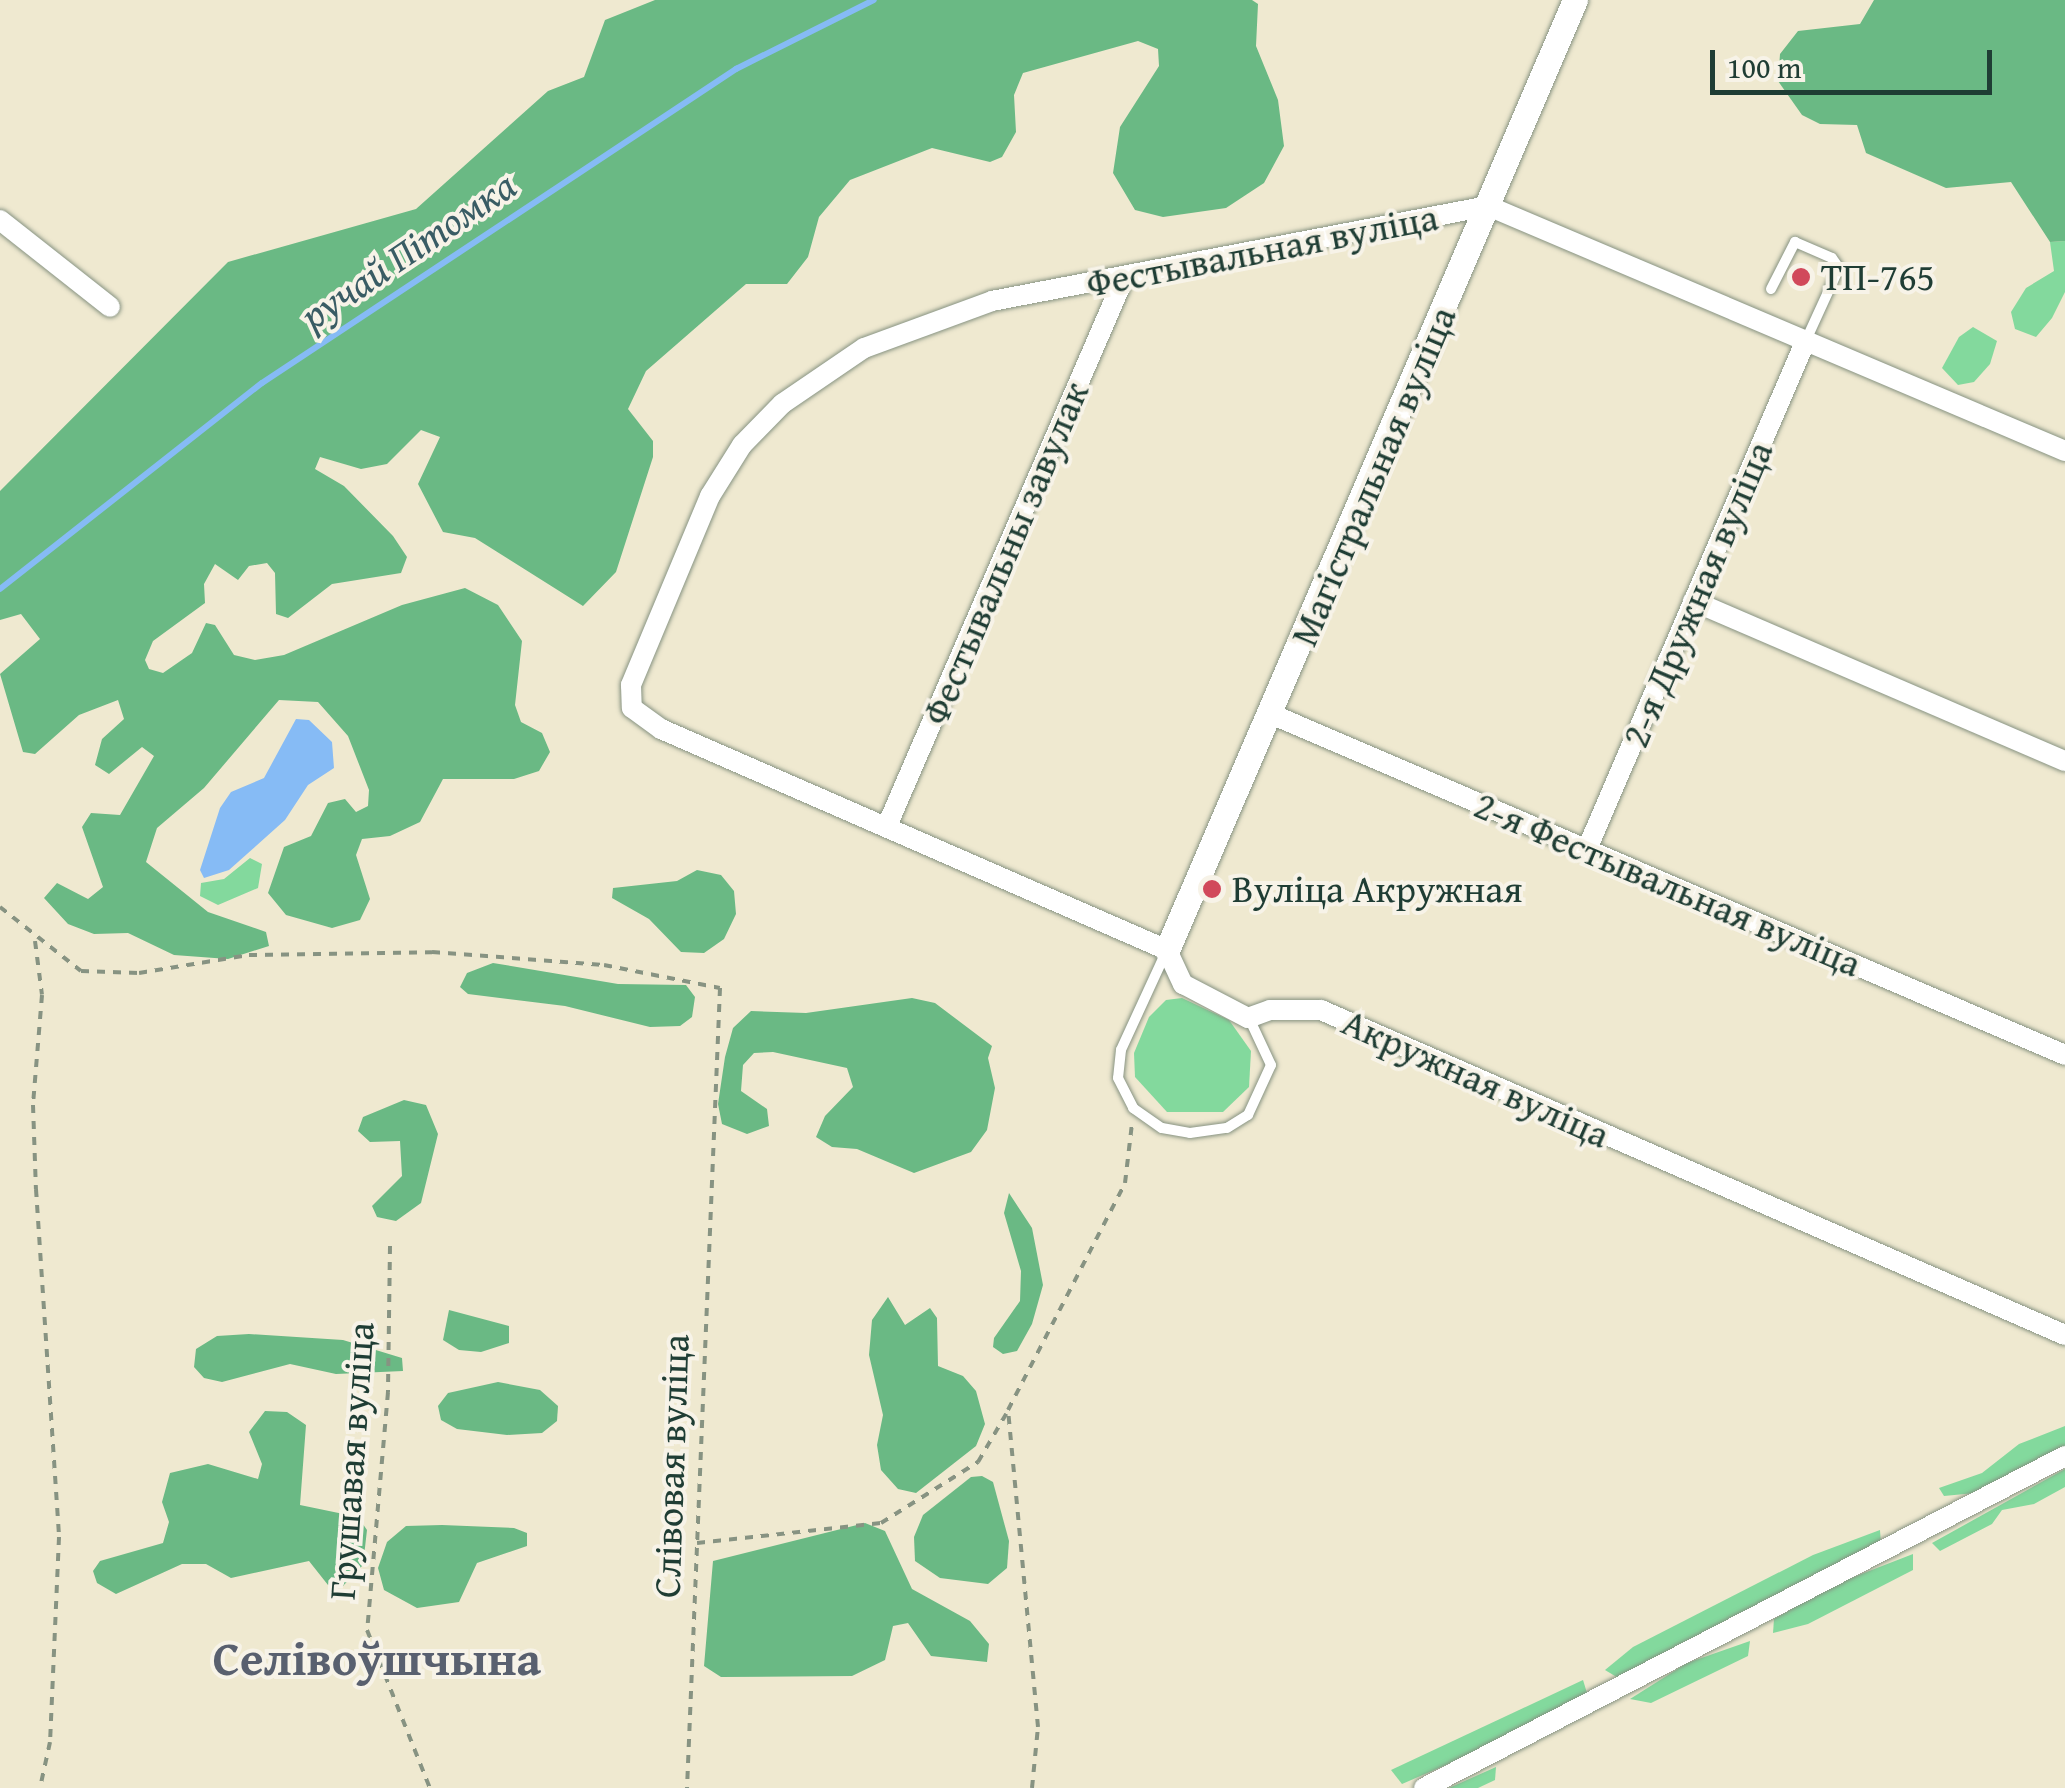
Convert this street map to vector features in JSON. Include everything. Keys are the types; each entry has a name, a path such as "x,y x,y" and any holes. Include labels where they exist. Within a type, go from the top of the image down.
{"street":[{"name":"Магістральная вуліца","path":"1167,950 1272,714 1575,0"},
{"name":"Фестывальная вуліца","path":"887,826 661,729 632,708 631,684 710,496 742,445 782,404 891,333 992,301 1123,280 1488,206 2065,451"},
{"path":"0,220 110,307"},
{"name":"Фестывальны завулак","path":"887,826 1123,280"},
{"name":"2-я Дружная вуліца","path":"1587,849 1806,340"},
{"path":"1693,602 2065,761"},
{"name":"2-я Фестывальная вуліца","path":"1272,714 2065,1055"},
{"path":"887,826 1167,950 1183,984 1248,1018"},
{"name":"Акружная вуліца","path":"1248,1018 1270,1010 1320,1010 2065,1335"},
{"path":"1424,1788 2065,1456"}],"lane":[{"path":"1771,289 1795,242 1832,258 1839,268 1806,340"},
{"path":"1167,950 1121,1050 1118,1078 1133,1108 1162,1128 1190,1133 1227,1128 1248,1115 1271,1064 1248,1018"}],"path":[{"path":"0,907 35,939 42,1029 33,1105 60,1537 50,1742 40,1788"},
{"name":"Слівовая вуліца","path":"35,939 81,971 140,973 249,955 432,952 604,965 720,988 687,1788"},
{"path":"695,1544 881,1522 978,1462 1124,1183 1133,1108"},
{"name":"Грушавая вуліца","path":"390,1246 388,1392 367,1630 430,1788"},
{"path":"1008,1410 1038,1727 1032,1788"}],"green space":[{"path":"655,0 1252,0 1258,4 1256,46 1278,100 1284,146 1264,183 1226,208 1163,217 1135,210 1113,173 1120,127 1159,66 1158,49 1138,41 1023,73 1014,95 1016,132 1002,157 990,162 932,148 850,180 819,217 808,257 787,284 746,284 646,371 628,409 653,441 653,457 616,572 583,606 475,538 443,532 418,484 440,437 421,430 387,464 361,469 320,457 315,469 344,486 393,536 407,557 401,573 332,584 288,618 276,614 275,573 267,563 249,566 238,580 215,564 204,584 205,603 153,641 145,660 149,669 163,673 192,653 206,623 215,625 234,655 255,660 284,655 402,605 465,588 498,605 522,641 515,705 521,722 542,733 550,752 539,771 514,779 443,779 420,822 390,836 362,839 356,855 370,899 360,920 332,928 286,915 268,893 284,847 311,836 328,803 345,799 356,812 368,806 369,790 348,736 318,702 279,700 204,788 157,828 146,862 208,912 266,932 269,946 228,959 174,955 128,933 94,934 68,924 44,898 57,883 88,899 103,887 82,827 91,813 120,815 154,756 142,747 109,774 95,765 102,739 124,719 118,700 79,715 35,754 23,752 0,674 40,639 21,614 0,620 0,491 228,262 416,209 548,91 584,77 605,20"},
{"path":"1874,0 2065,0 2065,241 2050,242 2011,182 1946,188 1866,153 1857,125 1820,124 1802,115 1778,81 1780,54 1798,31 1860,24"},
{"path":"2065,241 2065,292 2052,318 2036,337 2015,329 2011,312 2026,288 2054,271 2050,242"},
{"path":"1973,327 1997,341 1990,364 1974,382 1958,385 1942,368 1959,337"},
{"path":"250,858 262,864 258,888 218,905 200,896 201,883 224,879"},
{"path":"697,870 721,875 734,891 736,914 724,939 704,953 681,952 649,919 612,898 613,888 677,881"},
{"path":"493,963 618,984 686,985 695,997 692,1017 680,1026 650,1027 565,1006 468,994 460,987 467,973"},
{"path":"912,998 935,1003 992,1046 988,1058 995,1088 987,1130 971,1152 914,1173 857,1149 832,1147 816,1137 825,1116 853,1087 847,1068 773,1052 754,1053 743,1065 741,1091 767,1109 769,1126 747,1134 722,1124 718,1104 725,1057 733,1028 751,1011 806,1013"},
{"path":"1182,998 1229,1020 1251,1051 1249,1087 1223,1112 1167,1112 1135,1077 1134,1053 1149,1017 1166,1000"},
{"path":"404,1100 426,1105 438,1134 421,1203 396,1221 377,1217 372,1206 402,1176 400,1141 370,1142 358,1131 363,1117"},
{"path":"1009,1193 1032,1228 1043,1285 1032,1324 1017,1351 1003,1354 993,1347 994,1338 1020,1301 1021,1271 1004,1213"},
{"path":"888,1297 905,1325 930,1308 937,1318 938,1366 963,1376 976,1391 985,1424 976,1446 916,1493 898,1489 881,1470 877,1445 883,1415 869,1355 872,1320"},
{"path":"449,1310 509,1326 509,1343 481,1352 459,1350 443,1340"},
{"path":"249,1334 343,1340 402,1358 403,1371 336,1374 290,1364 222,1382 204,1378 194,1367 196,1349 217,1336"},
{"path":"498,1382 540,1390 558,1406 557,1421 542,1433 507,1435 457,1429 441,1420 438,1406 448,1393"},
{"path":"265,1411 287,1412 306,1425 300,1505 358,1517 367,1530 363,1565 341,1588 328,1585 309,1561 231,1578 206,1564 182,1564 116,1594 97,1583 93,1571 100,1561 163,1543 169,1522 162,1502 170,1473 208,1464 258,1479 262,1464 249,1432"},
{"path":"2065,1426 2065,1446 1975,1493 1944,1496 1939,1488 1982,1473 2019,1444"},
{"path":"2065,1469 2065,1487 2034,1504 2002,1510 1992,1524 1940,1551 1932,1543"},
{"path":"982,1476 993,1482 1009,1541 1007,1568 988,1584 940,1578 915,1561 914,1537 923,1515 971,1477"},
{"path":"865,1523 885,1531 912,1589 970,1621 989,1644 987,1662 931,1656 908,1623 893,1626 885,1660 852,1676 721,1677 704,1666 713,1561"},
{"path":"406,1526 514,1528 527,1533 527,1546 477,1563 459,1602 417,1608 384,1590 378,1568 387,1542"},
{"path":"1880,1530 1881,1544 1620,1679 1605,1670 1633,1647 1813,1555"},
{"path":"1913,1554 1913,1570 1808,1624 1773,1633 1774,1619 1833,1585"},
{"path":"1750,1641 1748,1656 1651,1703 1630,1699 1687,1663"},
{"path":"1583,1680 1587,1693 1462,1758 1402,1784 1391,1770"},
{"path":"1496,1767 1495,1780 1478,1788 1449,1788"}],"water":[{"path":"296,719 309,720 332,742 334,768 308,785 285,820 229,870 204,878 200,870 220,808 231,792 264,778"}],"waterway":[{"name":"ручай Пітомка","path":"0,589 262,383 736,69 874,0"}],"place":[{"name":"ТП-765","path":"1801,277"},
{"name":"Вуліца Акружная","path":"1212,889"}],"district":[{"name":"Селівоўшчына","path":"377,1658"}]}
